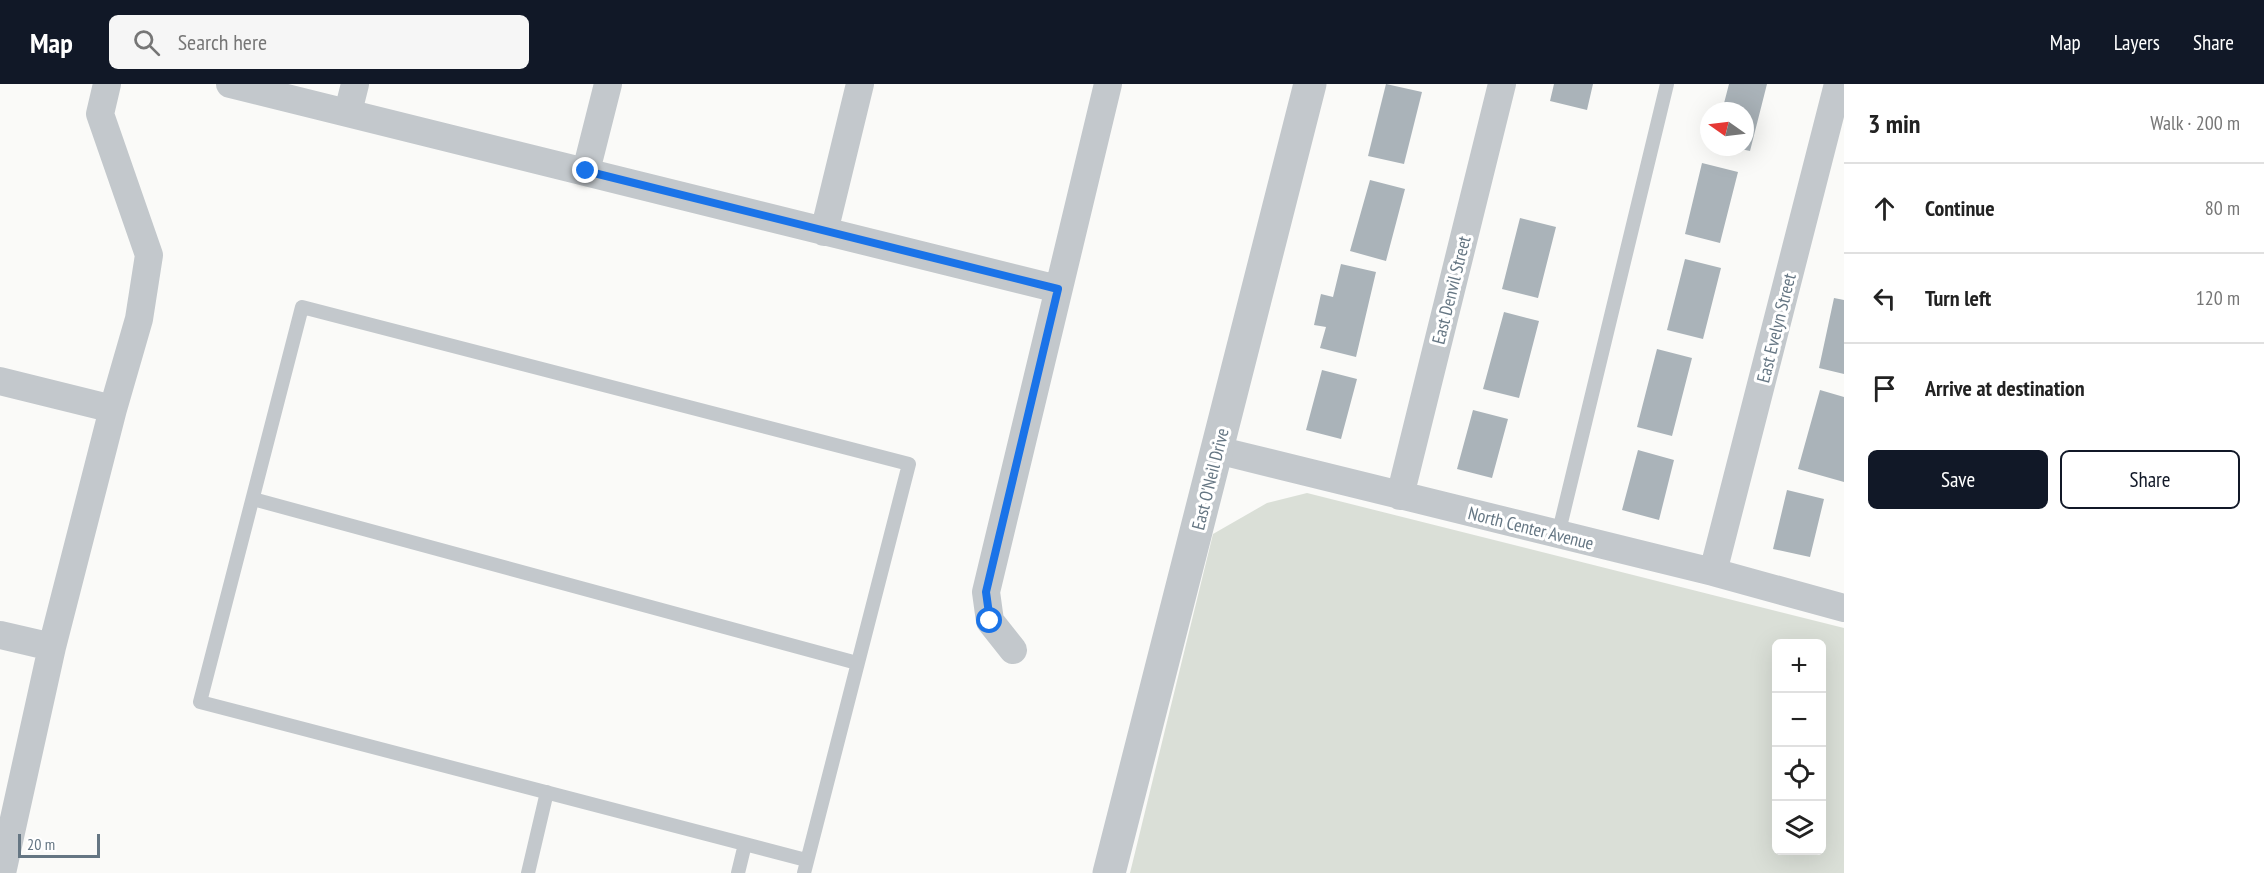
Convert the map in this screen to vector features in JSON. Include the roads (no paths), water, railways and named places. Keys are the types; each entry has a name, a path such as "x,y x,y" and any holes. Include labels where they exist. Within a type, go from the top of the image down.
{"street":[{"path":"2,873 52,647 113,409 139,319 149,255 100,114 107,84"},
{"path":"231,84 1058,289"},
{"path":"348,112 355,84"},
{"path":"586,171 608,84"},
{"path":"824,232 861,84"},
{"path":"1013,650 990,621 986,592 1108,84"},
{"name":"East O'Neil Drive","path":"1109,873 1310,84"},
{"name":"East Denvil Street","path":"1400,496 1502,84"},
{"name":"East Evelyn Street","path":"1713,572 1838,84"},
{"path":"0,381 113,409"},
{"name":"North Center Avenue","path":"1217,450 1713,572 1844,608"},
{"path":"0,635 52,647"}],"lane":[{"path":"1558,535 1667,84"},
{"path":"302,307 909,464 805,866 745,844 200,702 253,499 302,307"},
{"path":"253,499 857,663"},
{"path":"528,873 547,792"},
{"path":"738,873 745,844"}]}
